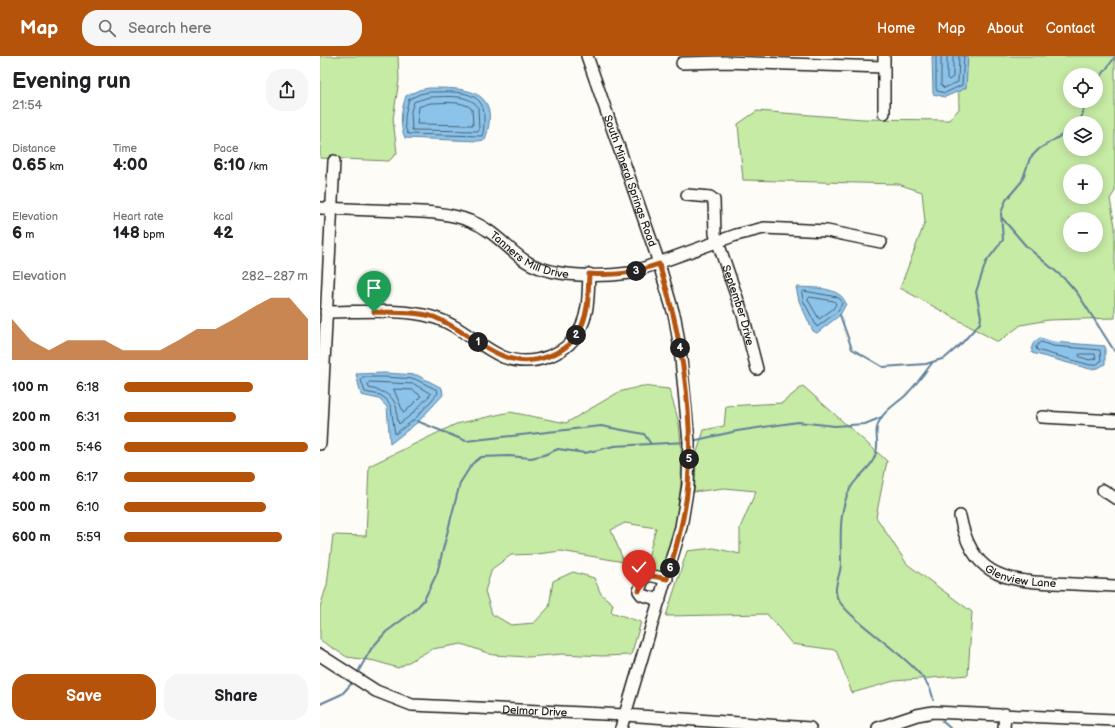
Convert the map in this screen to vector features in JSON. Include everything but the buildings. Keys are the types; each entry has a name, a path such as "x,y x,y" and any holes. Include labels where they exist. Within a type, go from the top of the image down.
{"street":[{"name":"South Mineral Springs Road","path":"587,56 659,264 678,334 689,442 688,485 684,512 667,579 621,728"},
{"path":"682,63 717,59 884,61 884,113"},
{"path":"320,444 326,312 326,208 334,161"},
{"name":"September Drive","path":"687,195 710,197 714,200 715,234 743,315 757,369"},
{"name":"Tanners Mill Drive","path":"326,208 432,213 453,216 483,227 532,265 556,272 615,275 630,273 718,242 764,228 827,231 881,242"},
{"path":"326,312 412,313 432,317 452,325 503,357 523,361 539,360 551,356 562,349 569,343 582,326 587,308 589,274"},
{"path":"1042,417 1115,421"},
{"path":"1102,490 1115,498"},
{"name":"Glenview Lane","path":"960,516 966,540 976,556 983,564 1003,576 1020,582 1115,586"},
{"path":"660,600 642,595 639,591 644,577 648,575 667,579"},
{"name":"Delmar Drive","path":"320,655 376,691 412,705 625,715 810,728"},
{"path":"878,728 933,712 1115,720"},
{"path":"1004,728 1005,714"}],"green space":[{"path":"320,56 398,56 399,80 393,119 397,153 389,161 320,158"},
{"path":"958,56 1115,56 1115,191 1110,199 1115,226 1115,318 1048,320 1021,325 998,342 900,288 925,222 922,192 898,184 743,180 738,124 757,111 863,119 949,120 959,109"},
{"path":"642,386 669,389 677,416 680,433 681,469 676,523 662,575 645,568 656,528 625,523 611,530 624,562 561,551 511,555 492,569 485,591 492,614 511,625 534,623 549,607 553,581 573,572 594,578 601,594 613,604 611,612 641,622 631,655 602,656 562,654 528,657 493,655 462,644 432,649 398,668 375,661 347,657 320,640 320,607 327,585 333,535 366,536 369,466 456,424 510,412 566,423 619,392"},
{"path":"803,386 887,461 876,517 907,564 972,612 968,675 894,681 852,693 836,650 792,644 767,614 666,616 687,551 714,548 740,554 740,528 756,491 724,488 694,492 697,452 704,430 724,426 726,406 782,403"}],"water":[{"path":"932,56 968,56 966,88 945,97 933,94"},
{"path":"429,88 468,91 478,95 485,101 489,110 489,123 485,140 405,138 401,117 406,96 419,90"},
{"path":"796,287 818,288 832,291 843,298 846,304 840,315 817,333 813,331 799,301"},
{"path":"1040,338 1053,342 1105,346 1105,364 1098,368 1090,369 1032,353 1033,344"},
{"path":"384,373 417,375 442,388 443,395 418,422 390,444 387,407 379,399 361,395 356,374"}],"waterway":[{"path":"1103,73 1115,57"},
{"path":"1082,116 1084,108"},
{"path":"840,315 852,349 883,367 926,364 945,358 961,344 980,323 981,317 976,292 986,262 1003,240 1001,213 1006,200 1022,181 1030,158 1039,149 1063,134"},
{"path":"1002,218 1026,246 1067,281 1078,294 1115,352"},
{"path":"932,363 909,392 881,418 877,428 877,448 874,459 853,484 846,498 842,516 841,568 836,592 839,601 849,612 908,662 921,675 929,688 933,700"},
{"path":"692,441 737,431 798,422 835,426 865,424 882,417"},
{"path":"417,421 466,441 601,426 644,434 651,444"},
{"path":"358,672 371,649 386,632 414,611 424,600 437,573 460,483 472,464 481,457 509,456 531,458 544,455 558,449 585,453 614,446 686,442"},
{"path":"320,704 342,694 352,683"},
{"path":"942,721 950,728"}],"route":[{"path":"374,312 412,313 432,317 452,325 503,357 523,361 539,360 551,356 562,349 577,334 582,326 587,308 589,274 615,275 630,273 659,264 671,303 678,334 688,422 688,485 681,527 667,579 648,575 644,577 639,591"}]}
